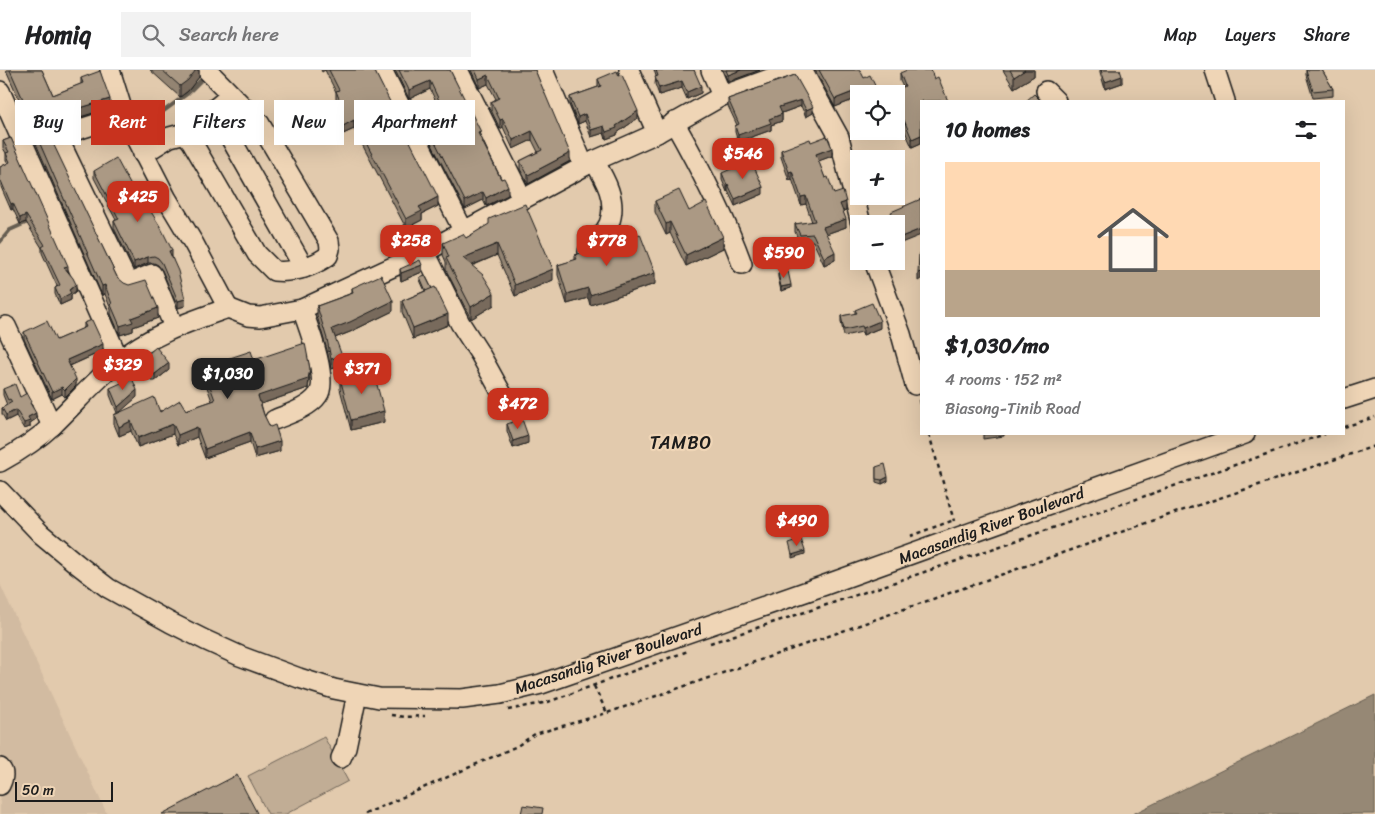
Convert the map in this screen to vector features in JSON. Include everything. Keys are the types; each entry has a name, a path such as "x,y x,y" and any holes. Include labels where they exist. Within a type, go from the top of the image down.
{"street":[{"path":"111,70 120,100"},
{"path":"382,70 464,232"},
{"path":"458,70 522,198"},
{"path":"543,70 589,163 607,185 612,212 608,224 588,252"},
{"path":"629,70 657,133"},
{"path":"711,70 722,96"},
{"path":"1215,70 1225,100"},
{"path":"139,145 228,308 248,316 260,317 302,309 425,252 522,198 589,163 657,133 722,96 793,71 839,137 859,215"},
{"path":"194,145 258,254 269,268 279,272 293,271 304,268 328,256 330,249 329,241 260,124 209,72"},
{"path":"0,91 119,360"},
{"path":"226,100 232,95"},
{"path":"674,122 708,184 725,220 742,264"},
{"path":"91,126 74,131 60,142 128,281 130,282 152,274 174,327"},
{"path":"143,154 175,136"},
{"path":"234,145 304,268"},
{"path":"425,252 460,324 480,354 506,401"},
{"path":"877,270 901,334 915,385"},
{"path":"0,462 52,426 119,360 152,338 174,327 228,308"},
{"path":"274,420 306,406 318,396 320,391 318,359 302,309"},
{"path":"6,326 52,426"},
{"path":"1345,399 1375,389"},
{"name":"Macasandig River Boulevard","path":"0,491 41,534 108,588 170,623 240,656 299,678 357,694 379,698 462,699 500,694 541,684 956,529 1242,435"},
{"path":"342,758 357,694"},
{"path":"0,768 3,771 3,779 0,785"}],"path":[{"path":"1345,427 1375,417"},
{"path":"910,536 956,529 928,435"},
{"path":"707,644 1085,518 1322,435"},
{"path":"365,814 517,746 535,734 607,712 792,649 1375,446"},
{"path":"503,710 548,702 689,650"},
{"path":"594,686 607,712"},
{"path":"386,714 404,717 433,715"}],"shaded area":[{"path":"0,584 107,814 0,814"},
{"path":"1375,695 1375,814 1133,814"},
{"path":"324,737 348,781 286,814 268,814 248,776"}],"building":[{"path":"10,70 42,70 53,95 83,83 81,78 100,71 110,99 91,100 91,105 81,108 81,100 23,100"},
{"path":"162,70 196,70 180,86"},
{"path":"329,70 374,70 389,100 354,100 354,120 344,125 344,100 340,100 336,91 339,90"},
{"path":"399,70 450,70 465,100 439,100 430,81 409,90"},
{"path":"475,70 535,70 570,153 528,175 520,161 542,150 532,131 513,140 503,119 500,120 491,102 499,98 488,75 479,79"},
{"path":"656,70 694,70 701,86 687,92 682,81 659,88 655,77 658,76"},
{"path":"726,70 741,70 728,75"},
{"path":"819,70 860,70 864,78 870,75 875,85 850,85 850,93 835,99"},
{"path":"907,70 931,70 934,79 938,77 948,100 920,100 920,135 912,139 905,122 905,85 900,73"},
{"path":"1010,70 1025,70 1014,77"},
{"path":"1101,70 1120,70 1122,76 1105,82"},
{"path":"1306,70 1322,70 1333,89 1313,91"},
{"path":"617,71 619,76 622,75 638,111 616,126 617,128 606,132 604,126 591,130 585,114 578,117 570,97 601,86 598,79"},
{"path":"795,75 813,107 806,110 801,100 779,107 782,114 769,119 771,123 738,135 735,126 739,124 728,99"},
{"path":"1034,94 1040,100 1027,100"},
{"path":"475,120 481,132 478,133 501,179 504,178 508,186 486,198 483,192 465,201 437,145 475,145"},
{"path":"827,136 832,148 816,154 825,178 828,177 834,194 843,191 846,202 840,204 846,219 823,227 835,252 824,258 813,234 800,235 795,224 815,221 806,196 801,197 792,171 789,172 781,150 810,139 811,142"},
{"path":"11,138 68,266 64,267 76,284 69,290 71,293 60,299 55,288 60,285 42,247 45,245 26,215 20,218 0,181 0,167 10,162 6,153 9,152 3,141"},
{"path":"40,145 54,145 117,277 129,285 146,280 158,308 131,318 133,322 120,326 105,285 102,286"},
{"path":"367,145 412,145 438,197 419,207 422,211 406,219"},
{"path":"116,158 138,199 142,197 172,250 169,251 178,271 185,299 178,301 162,263 158,258 154,256 148,257 134,262 114,221 119,219 94,171"},
{"path":"751,160 763,187 735,199 722,173"},
{"path":"679,190 689,211 706,202 723,237 686,255 670,222 666,224 655,201"},
{"path":"920,199 920,229 905,235 905,215 892,215 891,212"},
{"path":"525,204 553,269 515,285 497,244 463,258 483,275 494,293 471,307 446,258 449,257 443,243 463,234 466,238 489,224 489,219"},
{"path":"640,234 655,273 590,295 588,288 567,294 558,265 577,259 575,255 591,252 603,245 604,247"},
{"path":"919,254 920,254 920,272 918,273"},
{"path":"420,260 422,265 401,273 400,269"},
{"path":"788,271 791,285 781,287 778,273"},
{"path":"381,275 393,301 332,329 342,356 331,359 317,306 353,293 352,288"},
{"path":"425,275 432,289 426,291 420,277"},
{"path":"435,287 448,314 413,328 402,301"},
{"path":"872,303 880,321 863,328 862,326 844,330 841,316 857,313 855,310"},
{"path":"92,320 103,344 67,360 76,379 65,390 62,387 52,392 24,332 47,321 56,340 86,327 84,323"},
{"path":"305,343 310,369 308,379 258,396 264,415 270,427 275,425 280,441 255,449 250,432 205,449 197,427 178,435 173,424 138,438 131,421 119,427 114,415 154,397 160,412 180,400 186,410 215,400 203,367 251,351 254,360"},
{"path":"156,347 169,363 155,374 151,374 142,363 142,359"},
{"path":"373,370 384,411 351,420 340,378"},
{"path":"132,378 137,390 118,407 110,388"},
{"path":"15,384 20,397 27,393 36,413 28,417 30,421 24,423 16,410 6,415 2,408 12,402 10,399 8,400 3,389"},
{"path":"522,419 528,436 513,441 507,424"},
{"path":"885,464 888,477 882,480 876,479 876,467"},
{"path":"801,539 805,551 792,555 789,543"},
{"path":"237,775 257,813 162,814"},
{"path":"523,805 543,808 542,814 521,814"}],"waterway":[{"path":"165,110 187,94 205,76"},
{"path":"0,242 10,230 30,221"}],"district":[{"name":"TAMBO","path":"681,443"}]}
